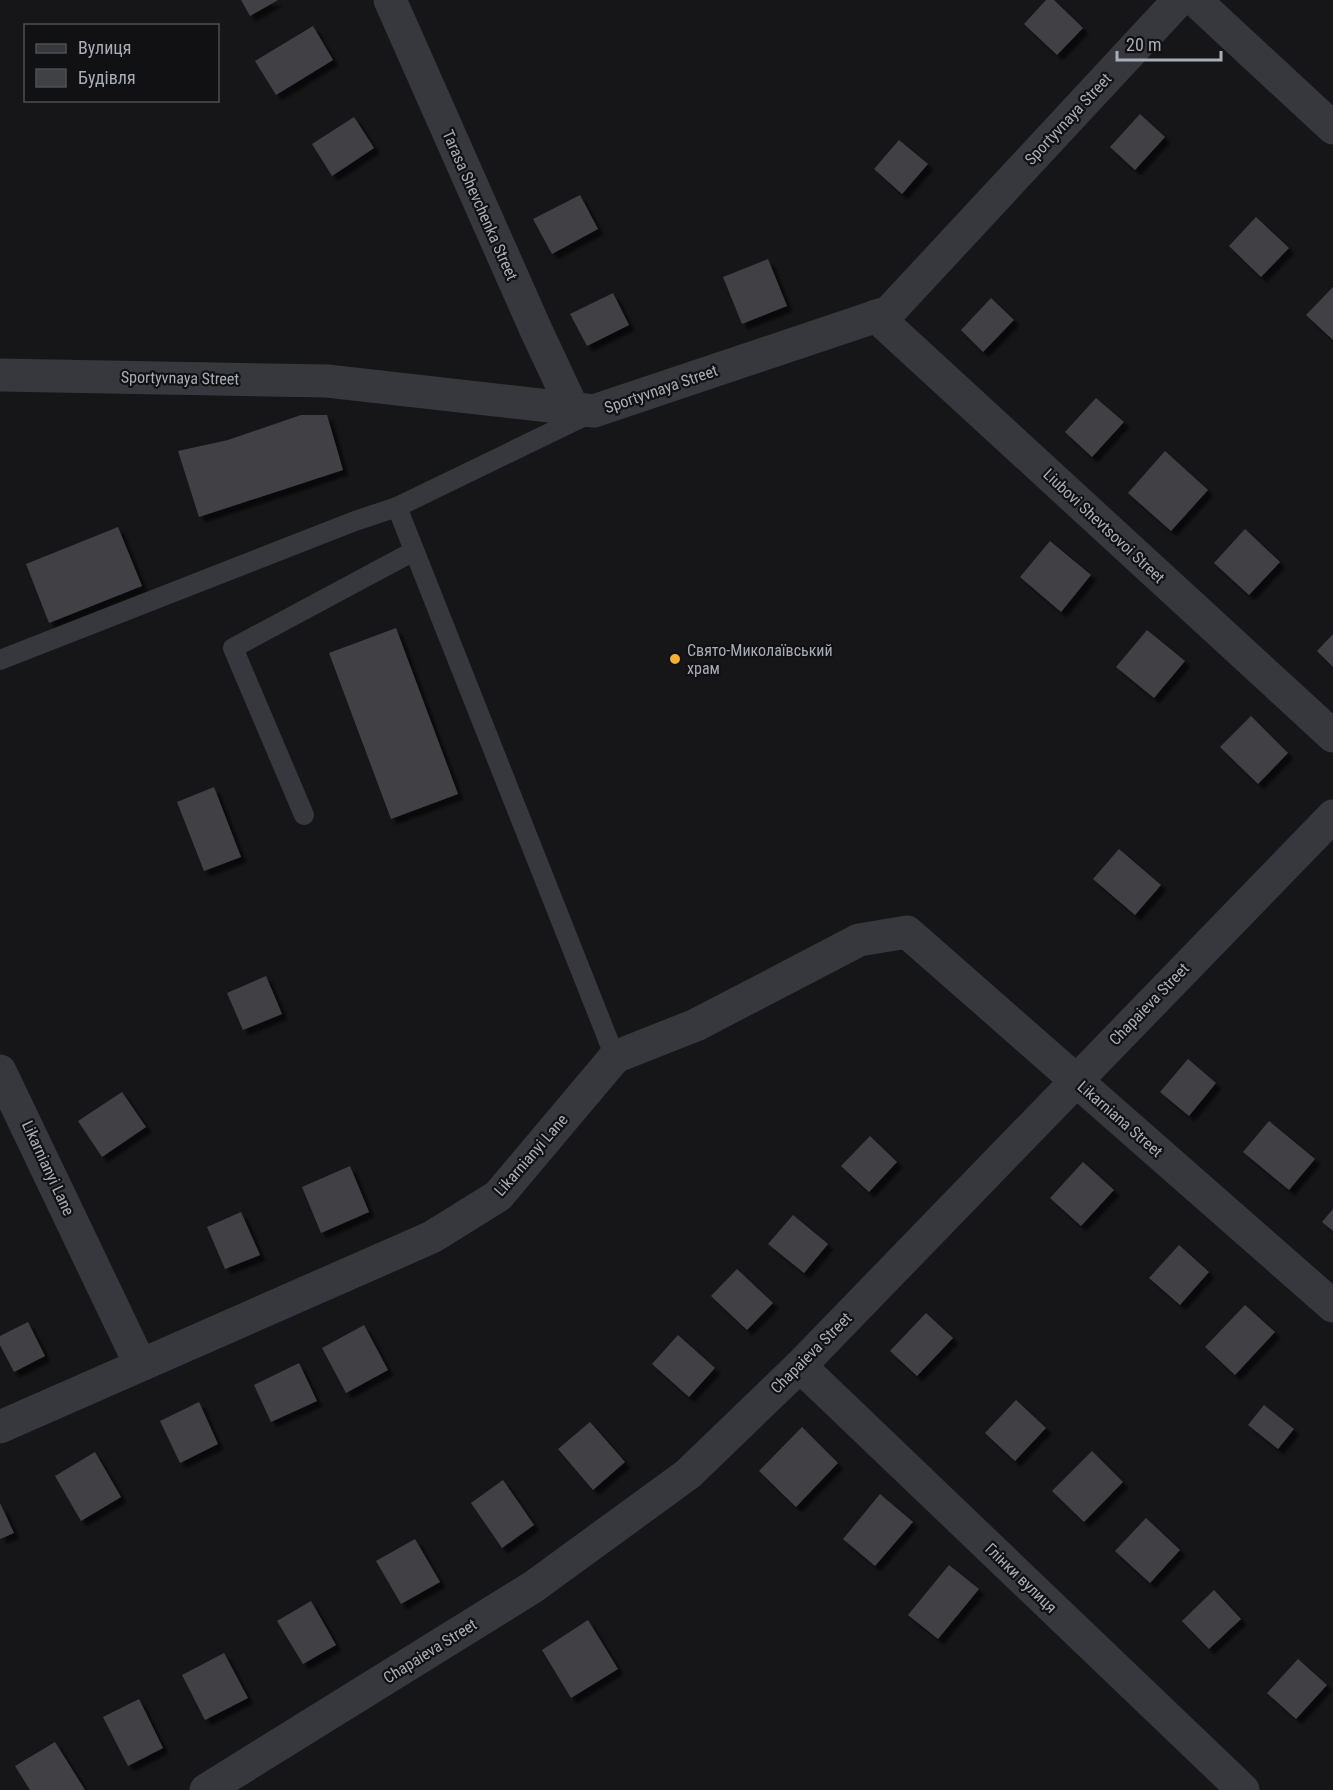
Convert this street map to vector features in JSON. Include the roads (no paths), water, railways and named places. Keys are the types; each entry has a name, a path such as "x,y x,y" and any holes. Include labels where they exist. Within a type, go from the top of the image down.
{"street":[{"name":"Tarasa Shevchenka Street","path":"390,0 536,330 584,410"},
{"name":"Sportyvnaya Street","path":"0,375 327,381 584,410 889,312 1179,0"},
{"path":"1195,0 1333,128"},
{"name":"Liubovi Shevtsovoi Street","path":"876,316 1333,736"},
{"name":"Chapaieva Street","path":"206,1790 533,1587 688,1474 800,1366 1333,816"},
{"name":"Likarnianyi Lane","path":"0,1427 432,1237 498,1196 615,1057 696,1025 858,940 907,932"},
{"name":"Likarniana Street","path":"907,932 1333,1306"},
{"name":"Likarnianyi Lane","path":"0,1071 140,1364"},
{"name":"Глінки вулиця","path":"800,1366 1243,1790"}],"lane":[{"path":"0,660 344,525 397,507 584,410"},
{"path":"397,507 615,1057"},
{"path":"304,815 233,648 414,551"}],"place":[{"name":"Свято-Миколаївський храм","path":"675,659"}]}
